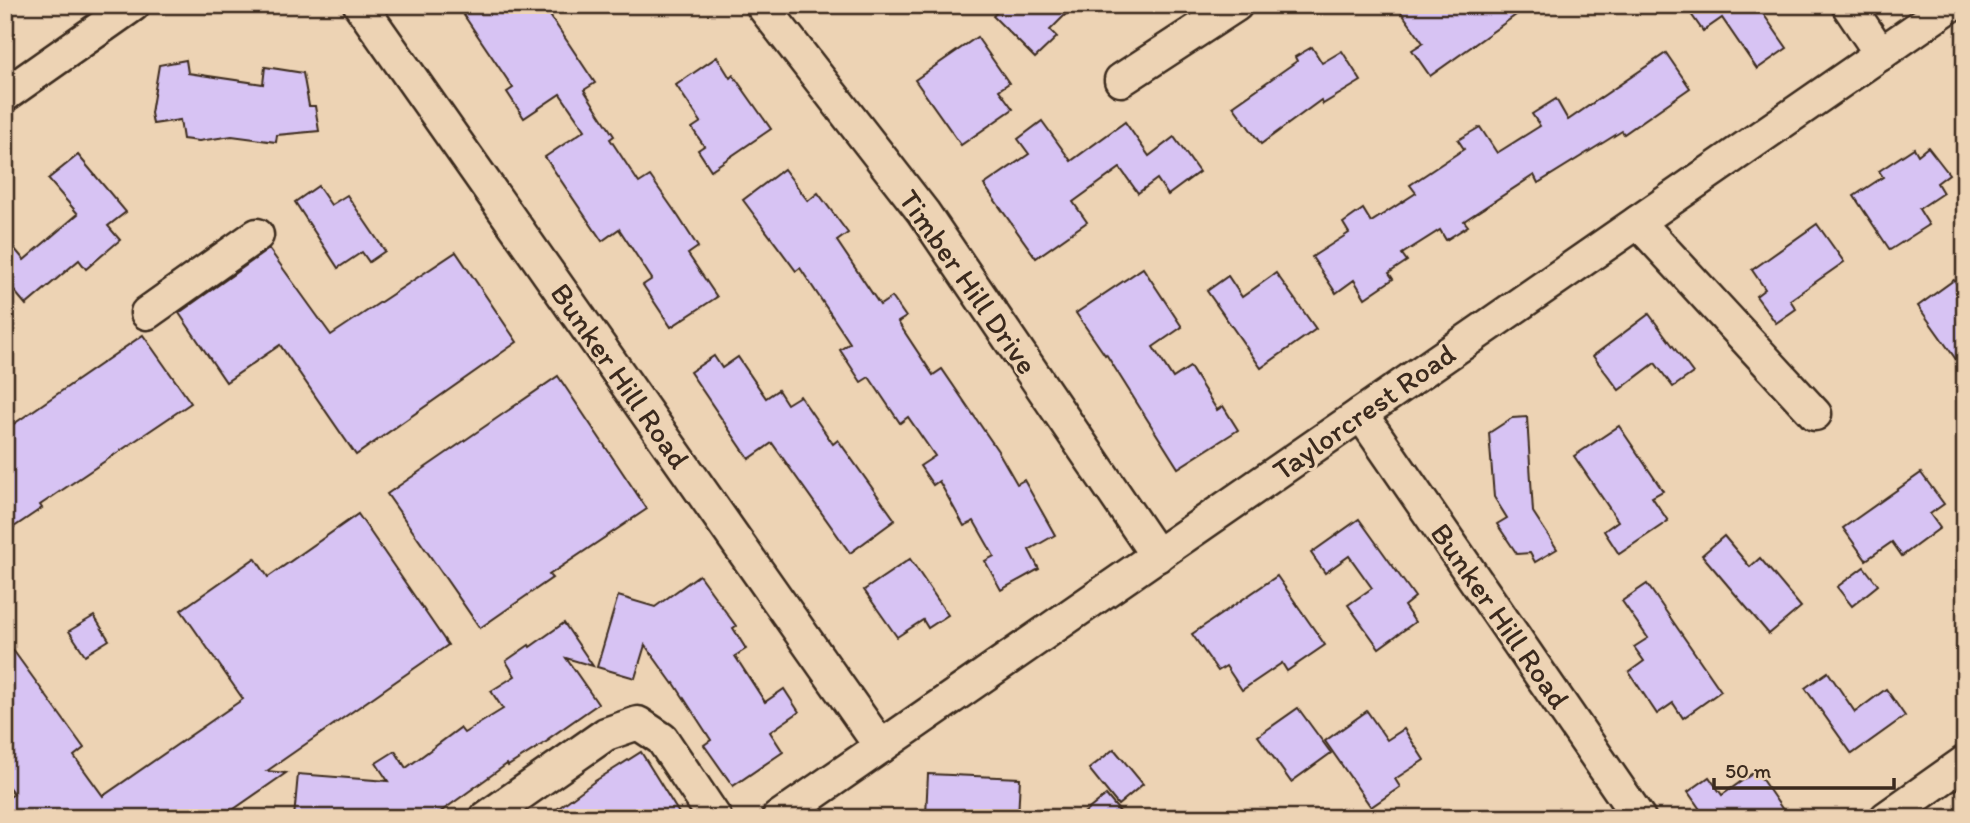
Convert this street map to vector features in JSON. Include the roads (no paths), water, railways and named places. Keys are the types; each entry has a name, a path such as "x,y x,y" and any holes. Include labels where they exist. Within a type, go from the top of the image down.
{"street":[{"path":"5,94 133,5"},
{"name":"Bunker Hill Road","path":"360,5 881,747"},
{"path":"1121,80 1237,5"},
{"path":"1848,5 1881,54"},
{"name":"Taylorcrest Road","path":"778,818 1951,5"},
{"name":"Timber Hill Drive","path":"767,10 923,212 1157,556"},
{"path":"1638,222 1815,414"},
{"path":"147,313 257,235"},
{"name":"Bunker Hill Road","path":"1361,414 1639,818"},
{"path":"485,818 606,734 638,723 662,739 715,818"},
{"path":"1886,818 1965,762"}]}
